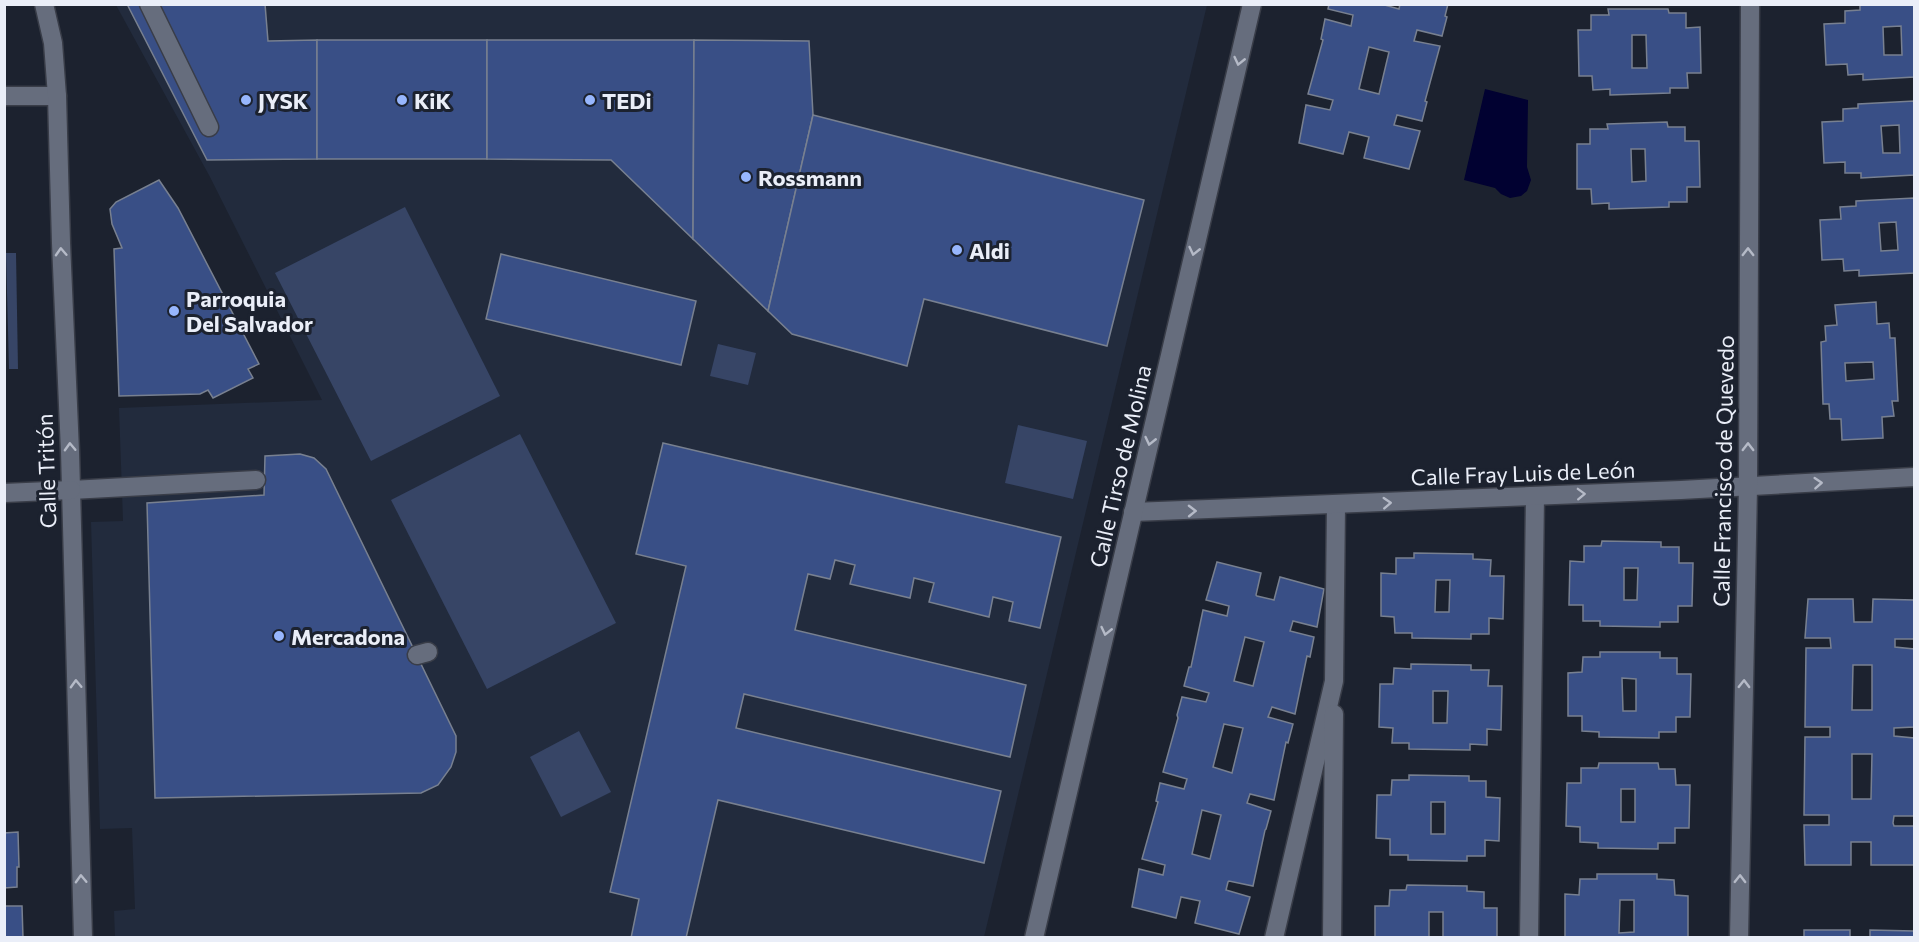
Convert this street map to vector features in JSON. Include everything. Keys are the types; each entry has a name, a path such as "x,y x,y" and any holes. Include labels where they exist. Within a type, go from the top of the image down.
{"street":[{"name":"Calle Tritón","path":"44,4 53,43 57,96 71,490 83,938"},
{"path":"149,4 209,128"},
{"name":"Calle Tirso de Molina","path":"1034,938 1252,4"},
{"name":"Calle Francisco de Quevedo","path":"1739,938 1748,487 1750,4"},
{"path":"4,96 57,96"},
{"name":"Calle Fray Luis de León","path":"1133,512 1748,487 1914,477"},
{"path":"4,493 256,480"},
{"path":"1529,938 1535,496"},
{"path":"1332,938 1336,505"},
{"path":"1274,938 1335,681"}],"shaded area":[{"path":"116,5 1207,5 984,937 115,937 114,911 135,909 132,828 100,829 91,522 123,521 119,408 322,400 210,177"},
{"path":"1485,89 1528,100 1527,167 1531,180 1527,191 1521,196 1510,198 1495,188 1464,180"},
{"path":"405,207 500,396 371,461 275,273"},
{"path":"6,253 16,253 18,369 9,369"},
{"path":"718,344 756,353 748,385 710,376"},
{"path":"1018,425 1087,441 1073,499 1005,483"},
{"path":"520,434 616,623 487,689 391,500"},
{"path":"579,731 611,792 561,817 530,757"}],"building":[{"name":"JYSK","path":"127,4 265,4 268,41 317,40 317,159 207,160"},
{"path":"1329,4 1381,4 1399,9 1400,4 1448,4 1442,36 1417,30 1414,41 1440,46 1422,121 1397,115 1394,125 1420,131 1409,169 1364,158 1369,137 1349,132 1343,154 1299,143 1306,105 1330,110 1333,100 1308,94 1323,40 1321,39 1325,19 1351,26 1353,15 1328,9","holes":["1369,47 1389,52 1379,94 1359,89"]},
{"path":"1914,4 1914,77 1863,80 1863,74 1848,75 1847,64 1826,65 1824,24 1845,23 1845,11 1860,10 1860,5","holes":["1901,26 1902,55 1884,55 1883,27"]},
{"path":"1608,9 1668,9 1669,13 1686,13 1686,28 1700,27 1701,73 1687,73 1688,88 1670,88 1670,93 1610,95 1610,89 1593,90 1592,76 1579,76 1578,30 1591,30 1591,15 1609,15","holes":["1632,35 1646,35 1647,68 1632,68"]},
{"name":"KiK","path":"317,40 487,40 487,159 317,159"},
{"name":"TEDi","path":"487,40 694,40 693,239 611,160 487,159"},
{"name":"Rossmann","path":"694,40 809,41 813,115 768,311 693,239"},
{"path":"1914,101 1914,175 1861,178 1861,173 1845,173 1845,162 1824,163 1822,122 1843,121 1843,109 1858,108 1858,104","holes":["1899,125 1900,153 1883,153 1881,126"]},
{"name":"Aldi","path":"813,115 1144,200 1107,346 924,299 907,366 792,334 768,311"},
{"path":"1667,122 1668,127 1685,127 1685,141 1699,141 1700,187 1687,187 1687,202 1669,202 1669,207 1609,209 1609,203 1592,204 1591,189 1577,189 1577,144 1590,144 1590,129 1608,129 1607,124","holes":["1631,149 1645,149 1646,181 1632,182"]},
{"name":"Parroquia Del Salvador","path":"159,180 178,208 259,364 248,369 253,378 213,398 208,390 200,394 119,396 114,249 122,248 112,224 110,209 116,202"},
{"path":"1914,198 1914,273 1859,276 1859,270 1844,271 1843,259 1822,260 1820,220 1841,219 1840,207 1856,206 1856,201","holes":["1896,222 1898,250 1881,251 1879,223"]},
{"path":"501,254 696,301 681,365 486,319"},
{"path":"1876,302 1877,324 1889,323 1890,338 1895,338 1898,401 1892,401 1894,416 1882,417 1883,438 1842,440 1841,419 1830,419 1829,404 1823,404 1821,342 1826,341 1825,326 1837,325 1835,305","holes":["1873,362 1874,379 1846,381 1845,363"]},
{"path":"663,443 1061,537 1040,628 1009,621 1013,602 993,597 989,617 929,602 934,583 914,578 910,598 850,584 855,565 835,560 830,579 808,574 795,630 1026,685 1010,757 744,694 736,728 1001,791 984,863 718,800 686,938 631,938 639,899 610,892 686,566 636,554"},
{"name":"Mercadona","path":"300,454 314,458 326,469 456,736 456,752 451,767 438,785 421,793 155,798 147,503 264,495 265,456"},
{"path":"1602,541 1661,542 1661,547 1679,547 1679,563 1693,563 1692,606 1678,606 1678,622 1660,622 1660,627 1600,626 1600,621 1583,621 1583,605 1569,605 1570,561 1584,562 1584,546 1601,546","holes":["1624,568 1638,568 1637,600 1624,600"]},
{"path":"1414,553 1473,554 1473,559 1491,560 1490,576 1504,576 1503,619 1489,618 1489,634 1471,634 1471,639 1412,638 1412,633 1395,633 1394,617 1381,616 1381,573 1396,574 1396,558 1414,558","holes":["1436,580 1450,580 1449,612 1435,612"]},
{"path":"1217,562 1261,573 1257,596 1274,600 1280,577 1324,589 1317,627 1293,621 1290,631 1314,637 1310,657 1307,656 1295,714 1272,707 1268,717 1293,724 1288,743 1286,742 1274,800 1250,794 1247,803 1271,811 1253,886 1228,882 1226,890 1250,897 1239,934 1195,923 1200,901 1181,897 1176,918 1132,907 1139,869 1163,875 1165,865 1142,859 1158,802 1156,801 1160,783 1184,789 1187,779 1163,772 1182,697 1206,702 1209,693 1184,686 1189,667 1191,667 1203,610 1227,616 1229,606 1206,600","holes":["1245,637 1264,642 1253,686 1234,681","1224,724 1243,728 1232,773 1213,767","1202,810 1221,815 1210,859 1192,854"]},
{"path":"1808,599 1853,599 1854,622 1872,622 1873,599 1914,600 1914,639 1895,639 1895,647 1914,649 1914,727 1894,728 1894,736 1914,738 1914,816 1894,816 1893,823 1894,826 1914,826 1914,865 1871,865 1871,842 1851,842 1851,865 1805,865 1804,825 1829,825 1829,815 1804,815 1805,737 1830,737 1830,727 1805,727 1806,648 1831,648 1830,638 1805,638","holes":["1853,665 1872,665 1872,710 1852,710","1852,754 1872,754 1871,799 1852,799"]},
{"path":"1600,652 1660,652 1660,658 1677,658 1677,674 1691,674 1690,717 1676,717 1676,732 1659,732 1659,738 1599,737 1599,732 1582,731 1582,716 1568,716 1568,673 1582,672 1583,657 1600,657","holes":["1622,678 1636,679 1636,711 1623,711"]},
{"path":"1411,664 1471,665 1471,670 1489,670 1488,686 1502,686 1501,730 1487,729 1487,745 1470,744 1470,750 1409,749 1409,743 1392,743 1393,728 1379,727 1380,684 1393,684 1394,668 1411,669","holes":["1433,691 1448,691 1447,723 1433,723"]},
{"path":"1599,763 1658,763 1659,769 1675,769 1676,785 1690,785 1689,828 1675,828 1675,843 1658,843 1658,849 1598,848 1598,843 1580,842 1580,827 1566,826 1567,783 1581,783 1581,768 1598,768","holes":["1621,789 1635,789 1635,822 1621,822"]},
{"path":"1409,775 1469,776 1469,781 1486,781 1486,797 1500,798 1499,841 1485,840 1485,856 1467,856 1467,861 1408,860 1408,855 1390,855 1390,839 1376,838 1377,795 1391,795 1392,780 1409,780","holes":["1431,802 1445,802 1445,834 1431,834"]},
{"path":"18,832 17,887 4,888 4,833"},
{"path":"1597,874 1657,874 1657,879 1674,880 1675,895 1688,896 1688,938 1565,937 1565,894 1579,895 1580,879 1597,879","holes":["1620,900 1634,900 1634,932 1619,933"]},
{"path":"1407,885 1467,886 1467,891 1484,892 1484,908 1497,908 1497,938 1443,938 1443,912 1429,912 1429,938 1375,938 1375,906 1389,906 1390,890 1406,890"},
{"path":"4,906 22,906 23,938 4,938"},
{"path":"1804,930 1850,930 1850,938 1804,938"},
{"path":"1870,930 1914,931 1914,938 1870,938"}],"place":[{"name":"JYSK","path":"246,100"},
{"name":"KiK","path":"402,100"},
{"name":"TEDi","path":"590,100"},
{"name":"Rossmann","path":"746,177"},
{"name":"Aldi","path":"957,250"},
{"name":"Parroquia Del Salvador","path":"174,311"},
{"name":"Mercadona","path":"279,636"}]}
